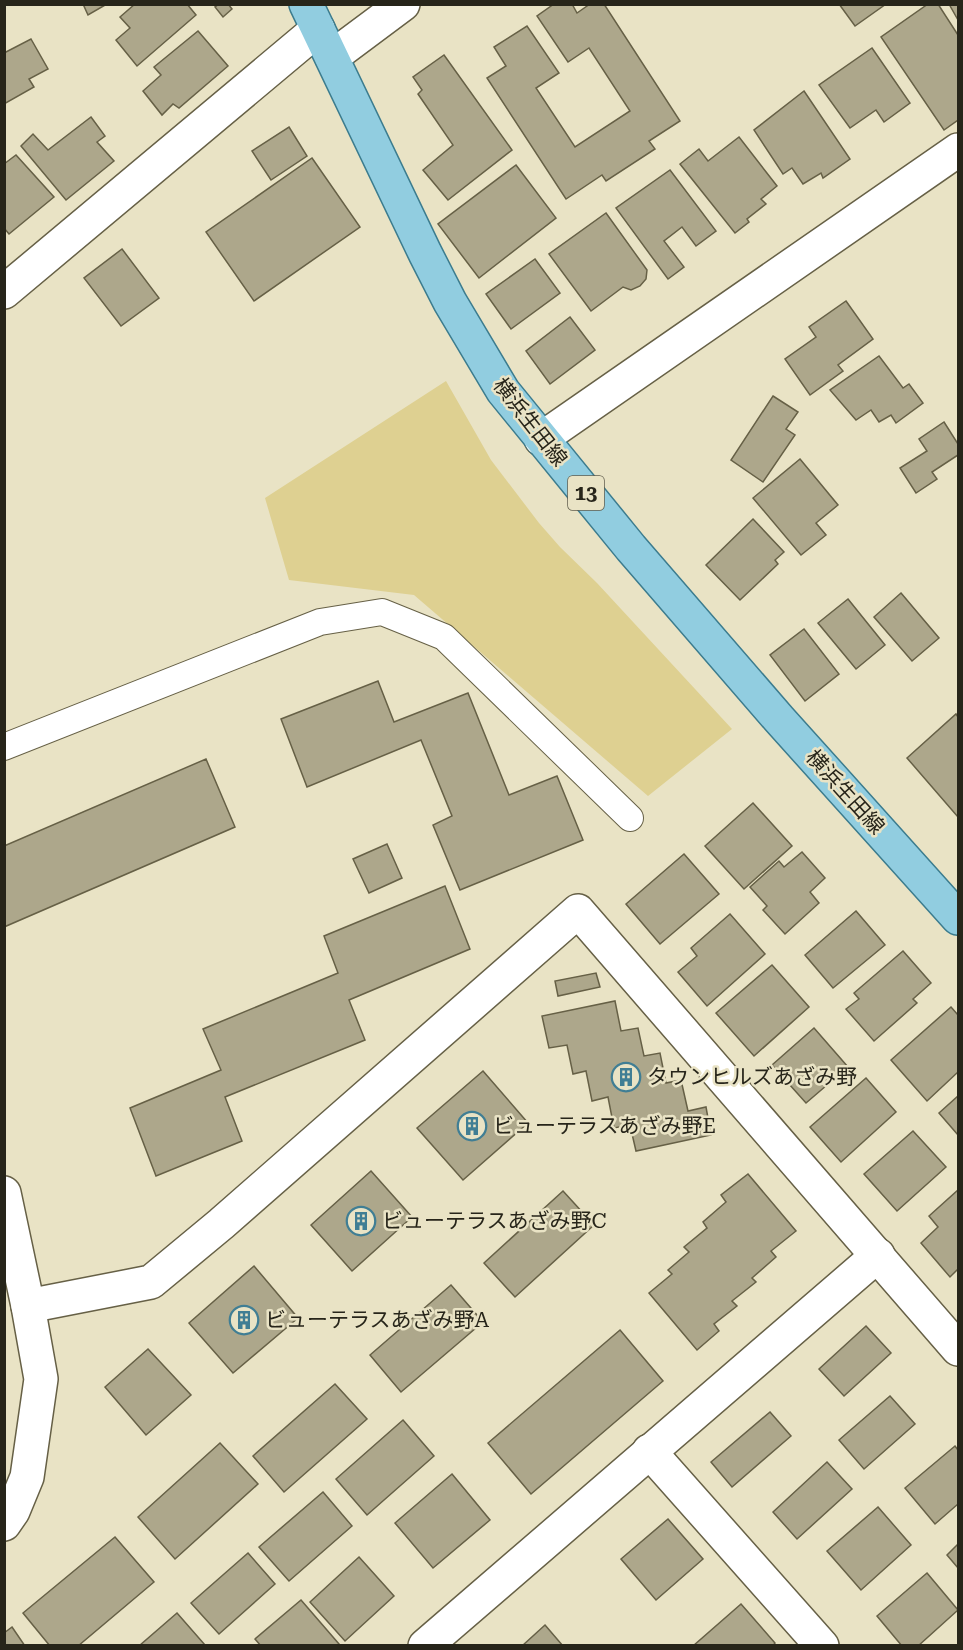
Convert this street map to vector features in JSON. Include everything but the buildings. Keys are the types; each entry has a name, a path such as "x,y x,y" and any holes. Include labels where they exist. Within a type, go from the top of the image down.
{"main road":[{"name":"横浜生田線","path":"319,30 450,302 503,391 631,548 958,918"}],"street":[{"path":"4,292 319,30 403,4"},
{"path":"541,439 958,150"},
{"path":"28,1306 151,1282 221,1224 578,910 958,1349"},
{"path":"4,1193 41,1379 27,1477 13,1511 4,1524"},
{"path":"425,1646 878,1255"},
{"path":"649,1451 822,1646"}],"lane":[{"path":"4,747 320,622 382,612 444,637 630,818"}],"shaded area":[{"path":"446,381 491,460 539,523 732,729 648,796 414,595 289,580 265,498"}],"place":[{"name":"タウンヒルズあざみ野","path":"626,1077"},
{"name":"ビューテラスあざみ野E","path":"472,1126"},
{"name":"ビューテラスあざみ野C","path":"361,1221"},
{"name":"ビューテラスあざみ野A","path":"244,1320"}]}
